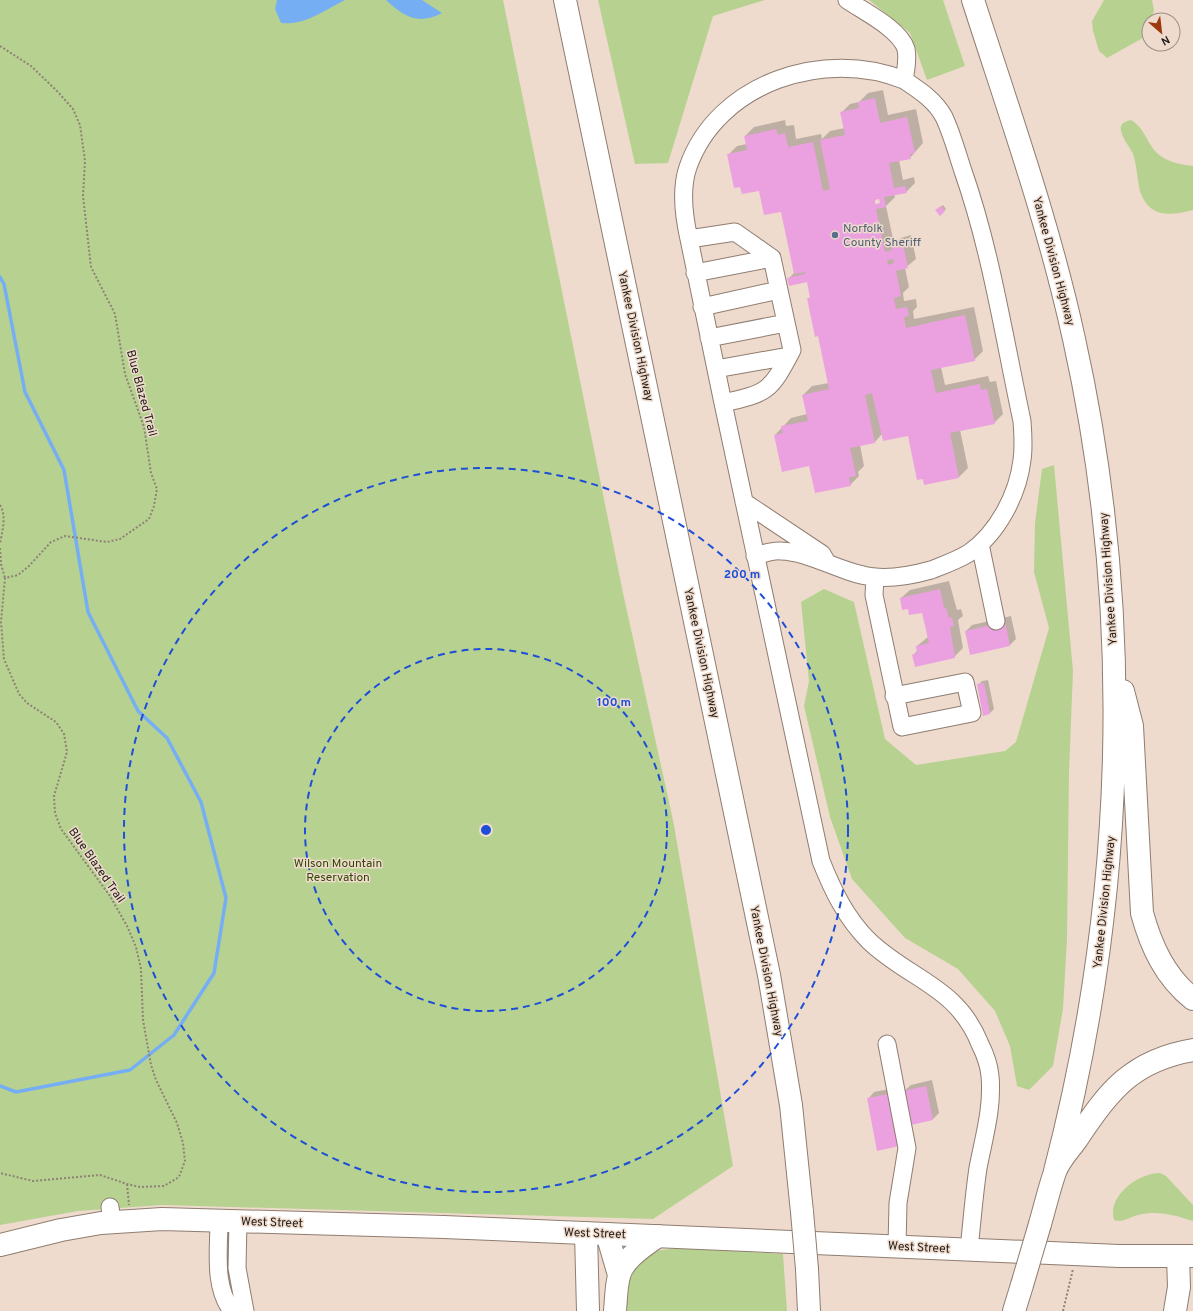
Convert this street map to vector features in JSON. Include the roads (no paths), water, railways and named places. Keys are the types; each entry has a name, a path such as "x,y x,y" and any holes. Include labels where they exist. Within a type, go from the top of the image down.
{"main road":[{"name":"Yankee Division Highway","path":"565,0 769,975 790,1098 802,1212 809,1311"},
{"name":"Yankee Division Highway","path":"973,0 1044,220 1075,343 1099,476 1107,542 1114,653 1114,787 1106,900 1097,967 1084,1048 1055,1170 1014,1311"},
{"path":"1114,653 1132,726 1142,913 1150,941 1163,965 1181,988 1193,999"},
{"path":"1055,1170 1097,1108 1121,1082 1147,1064 1177,1052 1193,1050"},
{"name":"West Street","path":"0,1245 118,1217 596,1233 1074,1254 1186,1256"},
{"path":"596,1233 619,1275"},
{"path":"588,1311 596,1233"},
{"path":"615,1311 619,1275 632,1257 658,1236"},
{"path":"1175,1311 1186,1256"}],"street":[{"path":"847,0 890,29 899,38 905,48 907,58 904,80"},
{"path":"754,556 782,551 800,554 855,574 875,578 921,573 959,559 980,544 996,526 1013,495 1020,474 1023,458 1022,421 973,196 943,116 937,106 924,93 904,80 888,73 869,69 844,67 825,69 773,81 729,107 707,132 688,168 684,208 702,307 744,502 754,556 821,861 832,890 845,911 870,941 901,966 952,1000 972,1027 987,1060 990,1085 990,1111 976,1182 969,1249"},
{"path":"689,239 735,232 772,258 792,350 776,378 766,390 757,395 723,402"},
{"path":"696,273 772,258"},
{"path":"702,307 779,290"},
{"path":"709,338 786,323"},
{"path":"716,369 789,356"},
{"path":"744,502 822,554 828,564"},
{"path":"980,544 996,621"},
{"path":"875,578 874,595 894,696"},
{"path":"887,1044 907,1148 898,1203 897,1246"},
{"path":"228,1220 219,1270 221,1286 232,1311"},
{"path":"228,1220 245,1311"}],"water":[{"path":"277,0 345,0 306,20 281,23 275,9"},
{"path":"386,0 422,0 442,13 426,19 418,19 405,15"}],"waterway":[{"path":"0,277 4,284 25,392 64,470 88,612 138,711 167,738 201,802 226,898 214,973 174,1035 130,1070 16,1092 0,1086"}],"place":[{"name":"Norfolk County Sheriff","path":"835,235"}],"park label":[{"name":"Wilson Mountain Reservation","path":"338,870"}]}
